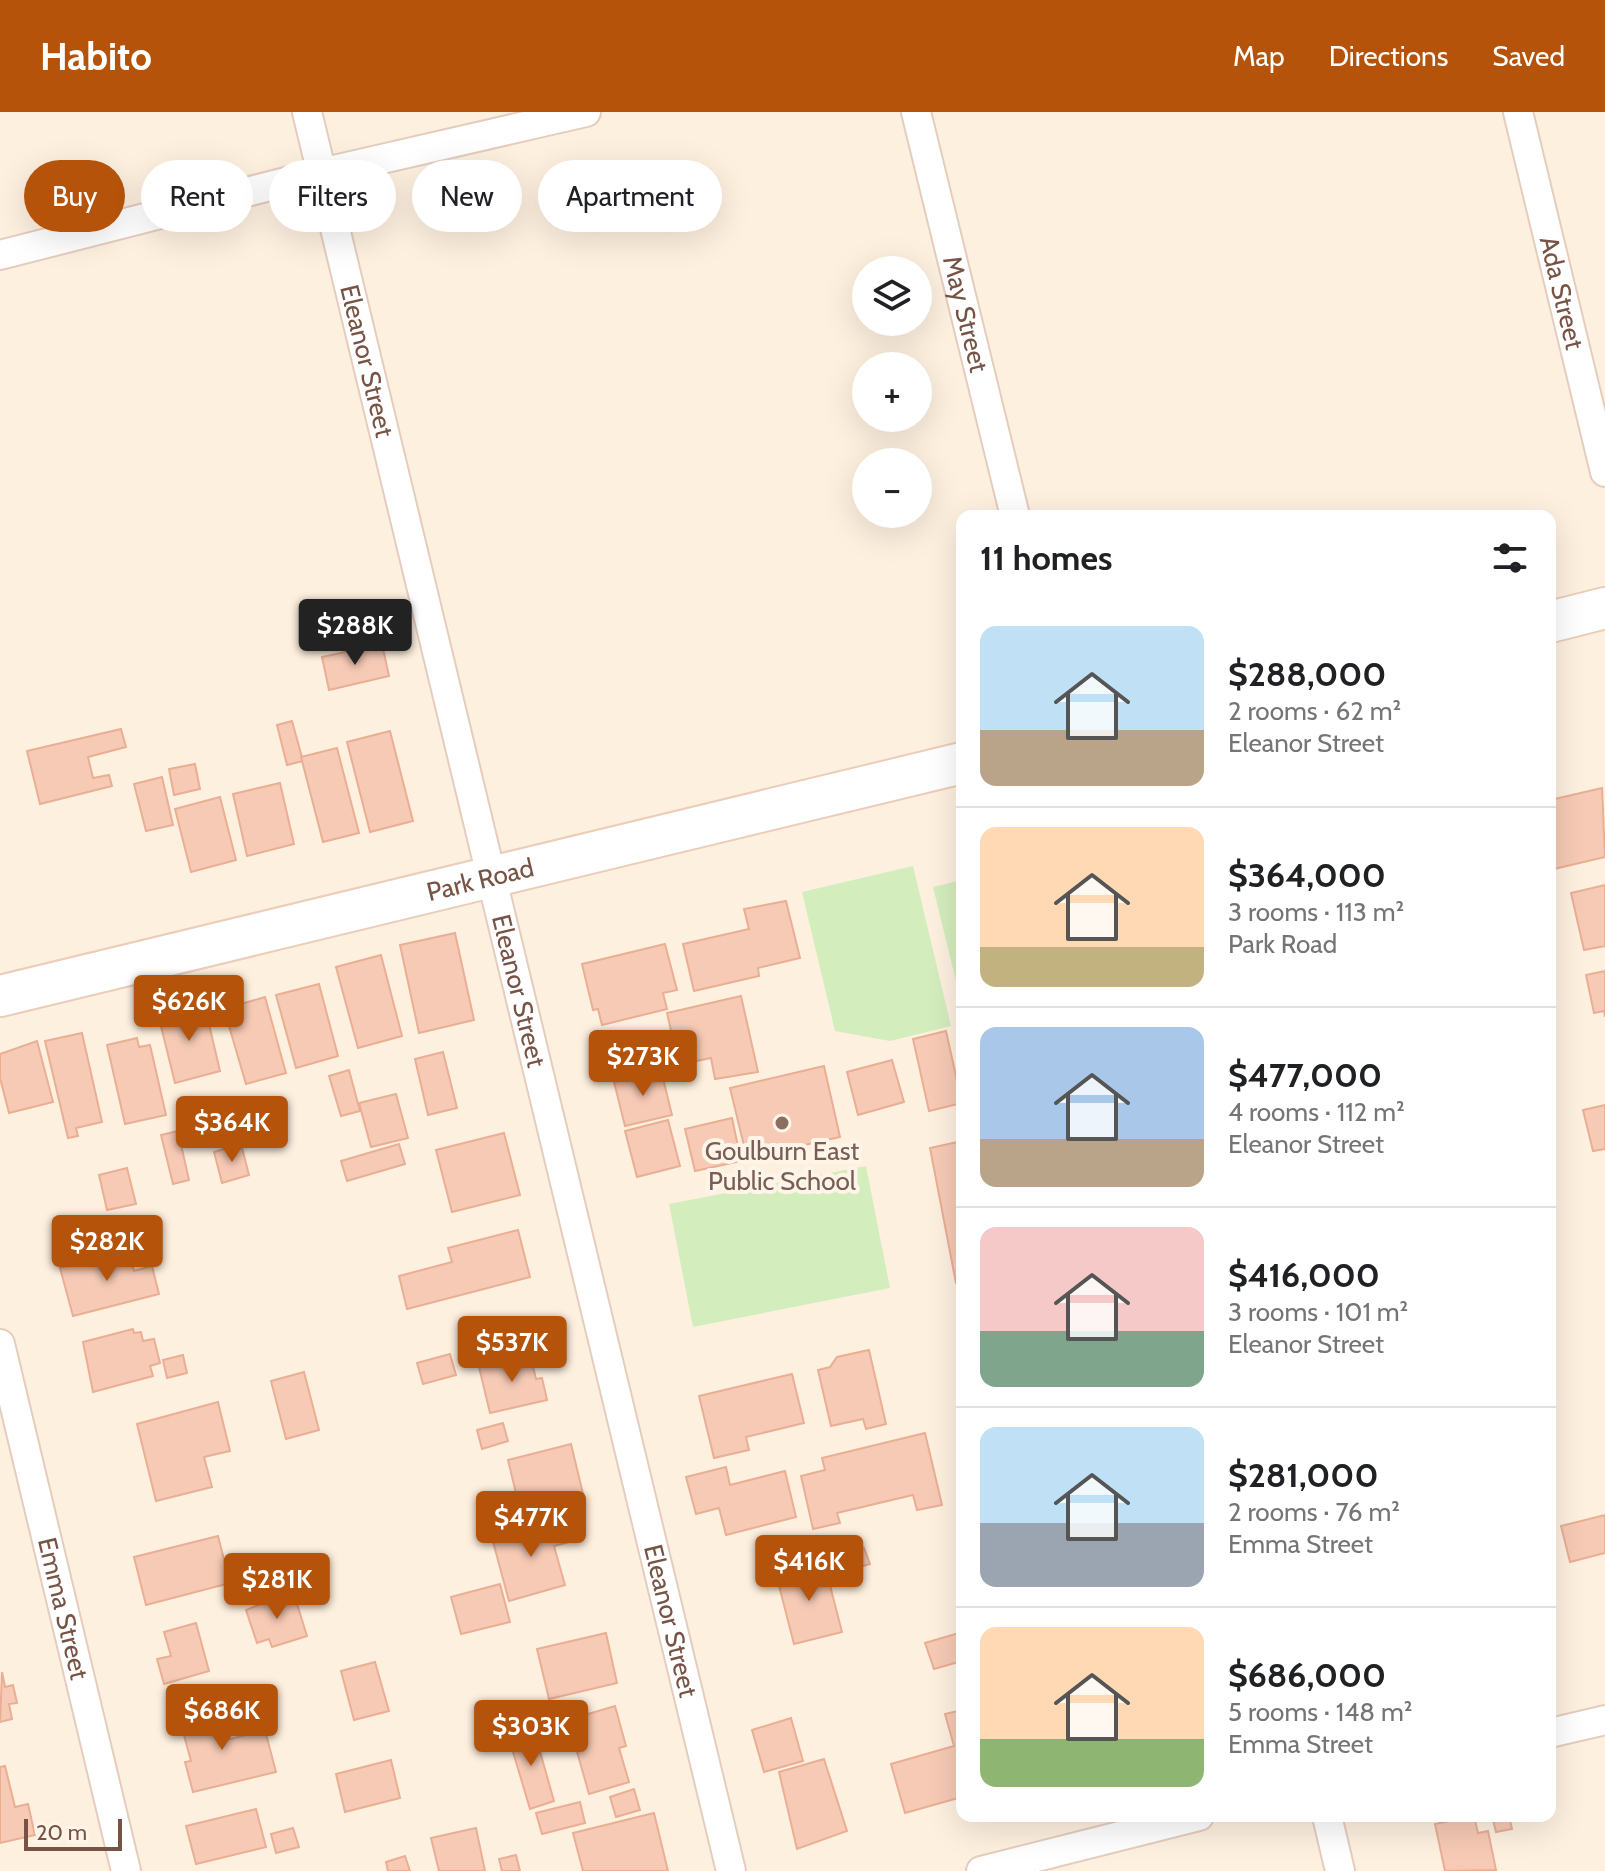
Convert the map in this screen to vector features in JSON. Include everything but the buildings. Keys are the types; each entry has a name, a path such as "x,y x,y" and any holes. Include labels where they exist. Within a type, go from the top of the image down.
{"street":[{"name":"Eleanor Street","path":"307,112 318,160"},
{"path":"377,160 586,112"},
{"name":"May Street","path":"916,112 1014,510"},
{"name":"Ada Street","path":"1518,112 1605,472"},
{"path":"0,255 269,186"},
{"name":"Eleanor Street","path":"335,232 731,1871"},
{"path":"1556,620 1605,608"},
{"name":"Park Road","path":"0,996 956,764"},
{"name":"Emma Street","path":"0,1344 126,1871"},
{"path":"1556,1732 1605,1720"},
{"path":"981,1871 1175,1822"},
{"path":"1328,1822 1340,1871"}],"green space":[{"path":"913,866 951,1026 890,1041 835,1031 802,892"},
{"path":"956,881 956,981 933,887"},
{"path":"866,1166 890,1288 693,1327 669,1204"}],"place":[{"name":"Goulburn East Public School","path":"782,1123"}]}
